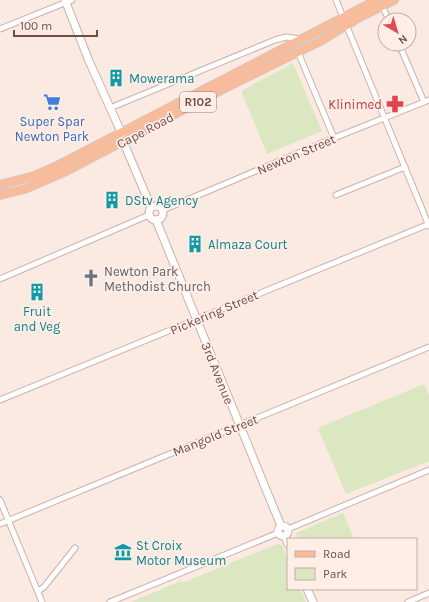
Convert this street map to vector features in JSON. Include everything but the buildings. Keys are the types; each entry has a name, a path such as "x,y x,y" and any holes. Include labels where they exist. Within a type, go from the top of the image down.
{"main road":[{"name":"Cape Road","path":"0,185 16,182 42,173 343,17 380,3 394,0"},
{"name":"Cape Road","path":"0,195 45,182 217,92 298,52 346,26 380,3"}],"street":[{"path":"336,0 429,225"},
{"path":"0,30 68,1 89,61 121,132 123,141 151,207 149,209 149,215 152,219 156,220 162,217 163,210 158,205 151,207"},
{"path":"110,108 285,37 302,39"},
{"path":"298,52 334,138"},
{"path":"403,52 426,101"},
{"name":"Newton Street","path":"163,210 426,101"},
{"path":"336,195 405,167"},
{"path":"0,279 149,215"},
{"name":"3rd Avenue","path":"156,220 287,541"},
{"name":"Pickering Street","path":"0,400 429,225"},
{"name":"Mangold Street","path":"0,524 429,347"},
{"path":"110,602 429,470"},
{"path":"0,500 42,602"},
{"path":"38,591 44,587 75,548"},
{"path":"307,590 312,602"},
{"path":"408,602 429,593"}],"green space":[{"path":"293,63 322,131 267,154 241,91"},
{"path":"424,384 429,396 429,461 346,494 318,428"},
{"path":"343,513 354,538 298,538 296,533"},
{"path":"277,544 282,545 287,557 287,590 300,590 306,602 131,602 181,581 182,583"}],"place":[{"name":"Mowerama","path":"116,78"},
{"name":"Super Spar Newton Park","path":"52,102"},
{"name":"Klinimed","path":"395,104"},
{"name":"DStv Agency","path":"112,200"},
{"name":"Almaza Court","path":"195,244"},
{"name":"Newton Park Methodist Church","path":"91,278"},
{"name":"Fruit and Veg","path":"37,292"},
{"name":"St Croix Motor Museum","path":"123,552"}]}
